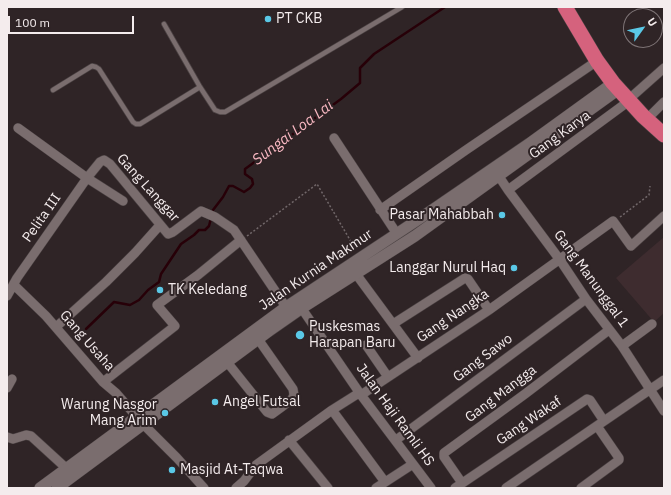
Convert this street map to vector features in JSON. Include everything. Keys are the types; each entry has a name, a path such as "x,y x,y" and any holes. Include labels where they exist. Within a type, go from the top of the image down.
{"highway":[{"path":"565,7 597,61 622,93 664,135"}],"street":[{"path":"380,210 597,61"},
{"name":"Gang Karya","path":"508,190 622,93 664,68"},
{"name":"Jalan Kurnia Makmur","path":"40,488 66,468 227,362 258,339 299,304 361,258 622,93"},
{"path":"647,119 664,102"},
{"path":"18,128 87,178 123,201"},
{"path":"334,138 397,234"},
{"name":"Gang Langgar","path":"87,178 100,162 104,160 107,161 169,234 201,211 234,230 286,307"},
{"name":"Jalan Kurnia Makmur","path":"57,488 140,420 286,307 299,304 356,274 415,236 494,173"},
{"name":"Gang Manunggal 1","path":"494,173 560,260 586,299 622,346 664,411"},
{"name":"Pelita III","path":"9,291 87,178"},
{"path":"613,221 631,246 664,216"},
{"name":"Gang Nangka","path":"236,488 244,482 256,465 289,440 332,410 418,358 489,310 613,221"},
{"path":"56,327 111,277 160,225"},
{"path":"103,382 175,326 157,304 198,275 241,240"},
{"path":"356,274 418,358"},
{"path":"393,324 465,278 468,279 489,310"},
{"name":"Gang Usaha","path":"9,291 56,327 103,382 116,393 204,488"},
{"name":"Gang Sawo","path":"396,440 586,299"},
{"name":"Jalan Haji Ramli HS","path":"299,304 360,394 431,488"},
{"path":"622,346 652,324"},
{"name":"Gang Mangga","path":"458,486 444,457 444,453 609,330"},
{"path":"227,362 267,412 272,414 283,406 292,399 294,395 293,389 258,339"},
{"path":"366,346 388,377"},
{"path":"7,388 12,379"},
{"path":"508,487 664,380"},
{"name":"Gang Wakaf","path":"458,486 587,399 590,400 600,423"},
{"path":"332,410 385,482"},
{"path":"581,488 619,460 600,423"},
{"path":"7,437 13,439 26,435 31,436 66,468"},
{"path":"289,440 328,488"},
{"path":"376,488 413,464"}],"lane":[{"path":"164,24 215,110 225,112 402,7"},
{"path":"53,90 92,66 96,66 133,122 140,124 200,87"}],"path":[{"path":"241,240 318,184 361,258"},
{"path":"613,221 648,195 650,186"}],"shaded area":[{"path":"664,237 664,313 654,322 616,278"}],"waterway":[{"name":"Sungai Loa Lai","path":"86,329 114,302 130,305 139,300 148,290 159,282 161,274 181,244 199,230 205,230 209,226 213,210 229,186 233,186 244,192 250,188 253,184 252,179 245,174 245,169 341,99 360,83 360,68 374,54 445,7"}],"place":[{"name":"PT CKB","path":"268,19"},
{"name":"Pasar Mahabbah","path":"502,215"},
{"name":"Langgar Nurul Haq","path":"514,268"},
{"name":"TK Keledang","path":"160,290"},
{"name":"Puskesmas Harapan Baru","path":"300,335"},
{"name":"Angel Futsal","path":"215,402"},
{"name":"Warung Nasgor Mang Arim","path":"165,413"},
{"name":"Masjid At-Taqwa","path":"172,470"}]}
